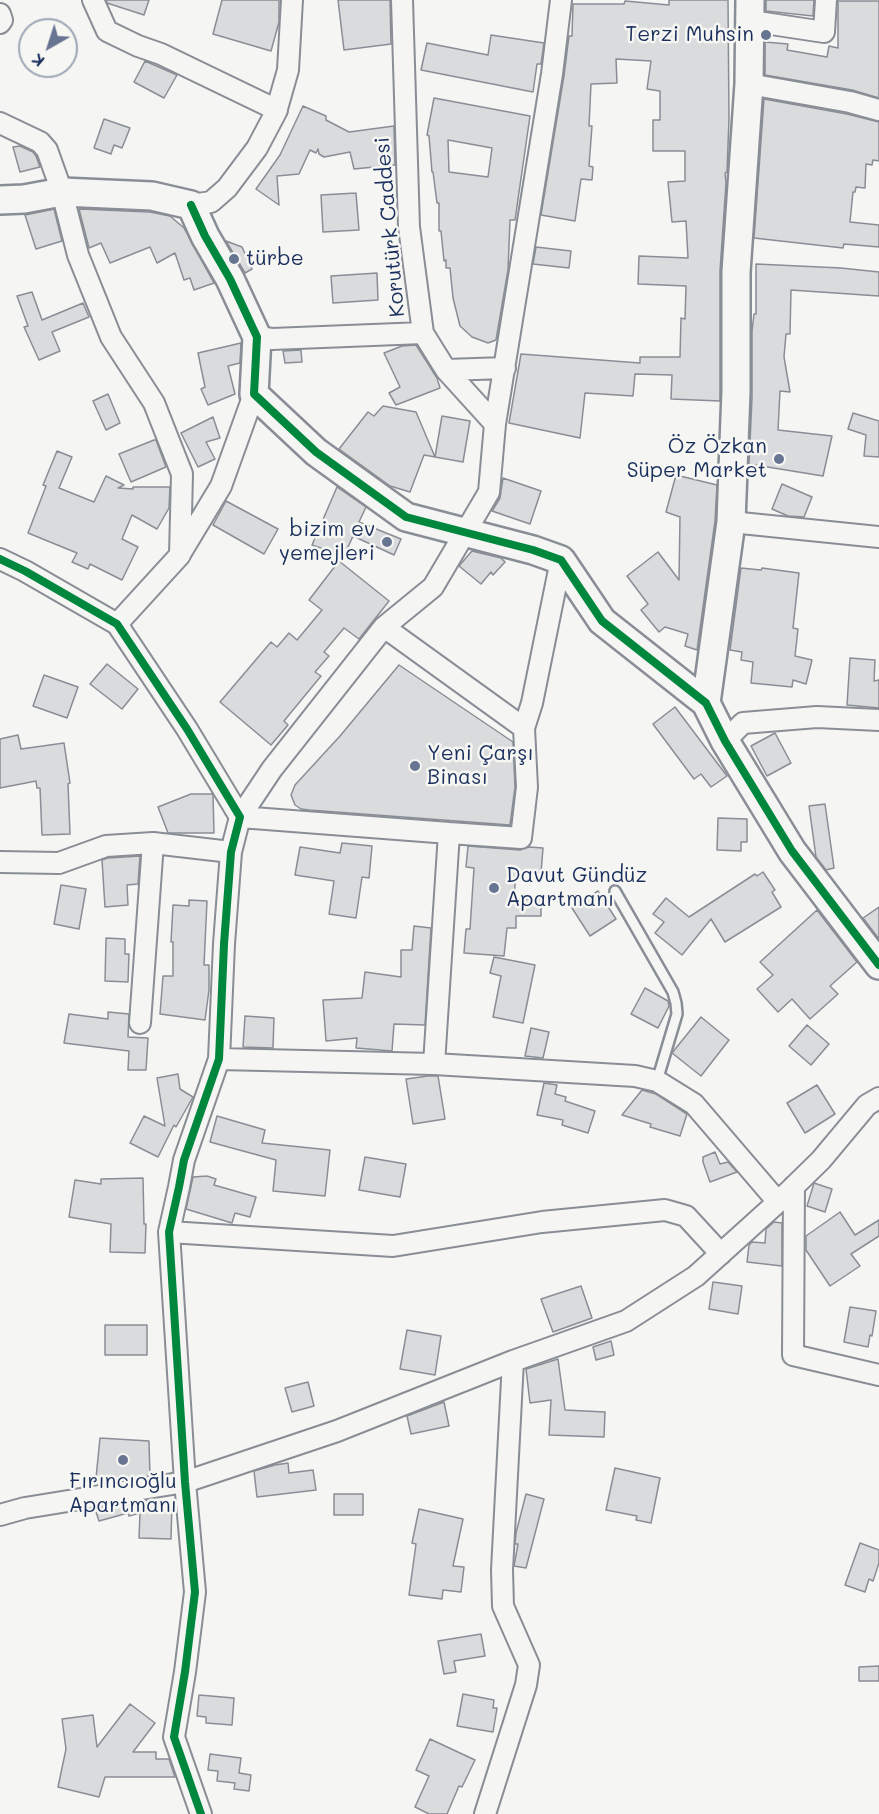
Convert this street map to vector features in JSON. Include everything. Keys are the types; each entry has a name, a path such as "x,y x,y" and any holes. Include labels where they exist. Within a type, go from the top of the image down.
{"street":[{"path":"0,200 24,199 62,192 152,196 191,205 211,202 227,188 257,148 277,110 288,70 292,0"},
{"name":"Korutürk Caddesi","path":"402,0 410,227 423,333 446,370 495,424"},
{"path":"201,1814 174,1737 195,1592 185,1482 169,1232 184,1160 219,1059 231,852 240,818 272,770 384,627 434,587 489,492 495,424 552,74 561,0"},
{"path":"706,703 731,522 736,391 736,272 749,84 751,11 825,32 826,0"},
{"path":"98,4 107,31 161,54 277,110"},
{"path":"0,14 2,20 0,23"},
{"path":"749,84 850,102 879,110"},
{"path":"0,123 40,142 47,150 62,192 78,255 111,337 154,403 182,474 180,555"},
{"path":"117,624 180,555 222,486 254,394 257,337 191,205"},
{"path":"257,337 272,339 423,333"},
{"path":"446,370 505,368"},
{"path":"254,394 316,452 406,517 533,550 561,560 602,621 706,703 725,741 792,851 879,965"},
{"path":"731,522 879,537"},
{"path":"0,559 26,571 117,624 187,729 240,818"},
{"path":"240,818 521,838 527,787 524,728 532,703 561,560"},
{"path":"384,627 524,728"},
{"path":"725,741 743,723 817,717 879,720"},
{"path":"434,1064 449,833"},
{"path":"0,862 60,863 106,846 153,843 231,852"},
{"path":"140,1023 153,843"},
{"path":"219,1059 434,1064 635,1076 657,1081 694,1104 778,1202"},
{"path":"0,1515 25,1508 185,1482 337,1431 513,1361 626,1321 696,1276 721,1254 820,1160 867,1105 879,1098"},
{"path":"794,1186 793,1354 879,1375"},
{"path":"169,1232 393,1246 542,1222 665,1210 686,1216 721,1254"},
{"path":"485,1814 526,1685 529,1665 503,1606 502,1570 513,1361"}],"lane":[{"path":"615,891 674,992 677,1014 657,1081"}],"building":[{"path":"106,0 149,0 144,15 107,3"},
{"path":"222,0 279,0 279,22 271,51 213,34"},
{"path":"338,0 390,0 391,44 344,50"},
{"path":"669,0 728,0 729,118 720,271 720,401 671,399 672,375 635,374 633,396 585,393 580,438 509,423 521,354 640,363 640,357 680,357 681,318 685,319 686,286 638,284 639,256 688,258 686,221 672,222 668,182 685,181 685,151 653,151 653,120 660,120 660,91 647,89 651,61 616,59 617,83 591,84 589,126 592,126 589,166 593,167 592,180 581,179 575,221 541,215 569,36 572,36 573,4 624,4 625,1 669,5"},
{"path":"766,0 814,0 813,16 766,11"},
{"path":"838,1 879,1 879,98 852,90 765,75 765,42 788,44 787,50 827,57 829,46 838,48"},
{"path":"491,35 544,43 541,64 537,64 533,92 421,70 427,43 488,55"},
{"path":"145,61 177,75 164,98 134,82"},
{"path":"434,98 530,116 515,220 510,220 508,270 496,340 488,343 472,337 460,326 453,298 450,268 446,268 446,260 444,261 441,231 439,231 439,203 437,203 429,136 427,135","holes":["448,140 492,148 488,177 449,172"]},
{"path":"764,99 879,122 879,161 873,160 872,165 866,164 865,188 856,187 853,192 850,222 879,225 879,247 844,244 843,248 754,238"},
{"path":"303,106 326,116 326,120 349,132 394,126 395,165 354,169 350,152 324,157 319,154 318,149 316,153 310,150 299,174 277,176 279,205 256,189 280,155"},
{"path":"104,119 130,128 122,148 114,145 111,154 94,148"},
{"path":"20,146 33,152 40,167 20,172 13,147"},
{"path":"356,193 359,230 323,232 321,195"},
{"path":"54,209 62,241 36,249 25,215"},
{"path":"79,209 150,212 170,216 184,228 214,283 194,290 190,278 184,280 175,253 157,263 150,247 110,263 101,243 89,248"},
{"path":"226,241 242,247 252,269 245,273"},
{"path":"536,247 571,251 569,268 533,264"},
{"path":"756,264 879,272 879,296 791,290 790,334 786,334 784,357 790,392 780,391 778,430 832,436 823,476 749,464"},
{"path":"377,273 378,300 333,303 331,276"},
{"path":"32,292 42,320 83,303 89,317 52,332 60,351 39,360 24,327 28,326 17,296"},
{"path":"241,343 240,363 228,366 235,394 208,405 201,389 205,387 198,353"},
{"path":"416,345 437,378 440,388 396,405 389,393 400,387 384,353 402,346"},
{"path":"301,350 302,362 285,363 283,351"},
{"path":"108,394 120,423 106,430 93,401"},
{"path":"383,406 416,412 435,457 424,455 410,492 390,486 339,449 368,412 374,416"},
{"path":"853,413 879,421 879,457 864,456 866,435 848,429"},
{"path":"442,416 470,421 463,462 435,457"},
{"path":"213,417 220,438 206,442 215,459 198,467 181,433"},
{"path":"156,440 166,467 131,482 119,454"},
{"path":"57,451 72,457 59,488 94,502 106,476 124,485 118,488 170,487 169,508 157,529 132,515 122,539 138,547 122,580 90,564 88,569 72,562 77,553 28,533 46,486 43,485"},
{"path":"676,475 717,485 715,521 697,650 685,646 688,634 665,627 659,632 641,610 648,604 627,576 658,552 679,580 680,517 666,512"},
{"path":"503,478 541,491 530,524 492,511 500,498"},
{"path":"782,484 812,497 804,517 788,516 772,509"},
{"path":"337,487 366,507 359,522 401,539 394,555 353,536 344,556 312,545"},
{"path":"226,501 278,529 264,554 213,525"},
{"path":"472,551 501,558 505,562 493,575 491,572 481,584 459,566"},
{"path":"339,561 389,601 359,639 344,628 324,652 329,656 315,672 321,676 284,721 288,725 271,745 220,702 271,642 277,647 289,633 297,640 322,610 309,600"},
{"path":"741,568 761,570 762,568 799,573 793,628 798,629 795,656 812,660 806,684 793,680 792,687 751,683 753,662 741,660 742,652 730,650"},
{"path":"850,658 875,660 874,681 879,680 879,708 847,705"},
{"path":"107,664 138,689 122,709 90,684"},
{"name":"Yeni Çarşı Binası","path":"399,665 513,742 515,787 510,825 309,810 295,805 291,795 295,785 340,736"},
{"path":"44,675 78,687 67,718 33,706"},
{"path":"675,707 727,776 711,787 701,774 694,779 653,724"},
{"path":"775,733 791,763 767,776 751,746"},
{"path":"18,735 21,749 64,743 70,783 68,784 70,834 42,835 40,788 37,788 36,781 0,788 0,739"},
{"path":"191,794 213,795 214,833 168,833 158,807"},
{"path":"825,804 834,868 826,870 816,857 809,806"},
{"path":"718,818 747,819 747,842 741,842 741,851 717,850"},
{"path":"342,843 372,846 369,878 362,877 356,918 329,914 334,881 295,875 300,847 340,853"},
{"path":"468,846 520,850 529,847 543,848 541,873 516,871 514,899 541,899 541,916 516,916 516,928 507,928 504,956 464,953 466,929 470,929 474,868 466,867"},
{"path":"140,856 138,884 127,885 128,905 105,907 102,860"},
{"path":"763,872 775,890 772,892 781,907 725,942 711,919 682,955 655,933 664,922 653,914 666,898 689,917 755,874 757,876"},
{"path":"61,885 86,889 79,929 54,924"},
{"path":"598,891 616,919 590,936 572,908"},
{"path":"189,900 207,901 204,965 209,965 209,990 205,1020 160,1014 163,976 173,976 173,942 171,942 173,905 189,906"},
{"path":"879,907 879,939 863,918"},
{"path":"817,910 857,962 830,986 838,994 810,1019 792,999 778,1012 757,989 773,975 760,962"},
{"path":"414,926 431,928 425,1025 394,1024 392,1051 356,1048 357,1038 326,1041 323,1000 362,998 365,972 401,977 401,950 412,950"},
{"path":"106,938 125,939 125,954 129,954 128,982 105,981"},
{"path":"494,957 535,965 523,1023 493,1017 501,976 490,973"},
{"path":"645,988 668,1001 669,1006 658,1028 631,1014"},
{"path":"108,1012 129,1014 128,1037 148,1038 146,1070 128,1070 129,1051 64,1043 69,1014 108,1019"},
{"path":"245,1016 274,1018 273,1048 243,1047"},
{"path":"701,1017 729,1040 701,1076 672,1053"},
{"path":"807,1025 829,1044 811,1065 789,1046"},
{"path":"531,1028 549,1032 543,1058 525,1056"},
{"path":"178,1074 180,1089 193,1097 176,1127 174,1125 158,1157 130,1143 144,1116 165,1126 157,1078"},
{"path":"438,1076 445,1119 413,1124 406,1079"},
{"path":"544,1083 557,1085 555,1094 566,1097 565,1101 595,1111 588,1133 562,1125 563,1120 537,1115"},
{"path":"817,1085 835,1114 805,1133 787,1103"},
{"path":"642,1090 656,1094 687,1114 680,1136 622,1115"},
{"path":"217,1116 265,1130 262,1143 330,1150 325,1196 273,1191 276,1160 210,1142"},
{"path":"715,1152 720,1164 728,1162 737,1172 710,1182 703,1157"},
{"path":"365,1157 406,1164 400,1197 359,1190"},
{"path":"207,1176 216,1179 214,1185 256,1197 250,1217 235,1213 232,1223 186,1209 193,1177"},
{"path":"143,1178 145,1253 110,1252 111,1224 69,1217 75,1180 101,1184 101,1179"},
{"path":"814,1183 832,1189 825,1212 807,1206"},
{"path":"840,1212 855,1235 879,1220 879,1236 851,1254 860,1266 830,1286 806,1250 806,1236"},
{"path":"774,1222 782,1223 782,1266 747,1262 749,1245 752,1242 765,1243 766,1229"},
{"path":"713,1282 742,1286 738,1314 709,1309"},
{"path":"581,1286 592,1318 553,1332 541,1299"},
{"path":"850,1307 876,1311 868,1347 844,1342"},
{"path":"105,1325 147,1325 147,1355 105,1355"},
{"path":"407,1330 441,1336 435,1375 400,1369"},
{"path":"611,1341 614,1355 596,1360 593,1347"},
{"path":"558,1359 565,1410 605,1412 604,1437 549,1435 551,1400 530,1403 526,1369"},
{"path":"308,1382 314,1406 292,1412 285,1388"},
{"path":"444,1402 449,1426 411,1434 407,1416"},
{"name":"Fırıncıoğlu Apartmanı","path":"100,1438 149,1441 150,1476 122,1480 96,1478"},
{"path":"288,1463 289,1473 313,1470 316,1490 257,1497 254,1471"},
{"path":"615,1468 660,1478 651,1523 636,1520 637,1516 606,1510"},
{"path":"334,1494 363,1494 363,1515 334,1515"},
{"path":"526,1494 544,1499 526,1568 514,1566 518,1544 515,1544 516,1533"},
{"path":"151,1500 172,1502 171,1539 139,1538 140,1513 129,1516 128,1513 99,1521 95,1509"},
{"path":"419,1509 463,1519 453,1566 464,1567 461,1592 443,1590 442,1599 409,1595 416,1544 412,1543"},
{"path":"860,1543 879,1550 879,1563 873,1581 869,1579 865,1592 845,1585"},
{"path":"481,1634 485,1656 454,1661 456,1672 444,1674 438,1641"},
{"path":"879,1666 879,1681 859,1681 859,1667"},
{"path":"463,1694 494,1700 493,1708 497,1708 493,1732 457,1726"},
{"path":"199,1695 234,1698 232,1725 206,1723 206,1717 197,1716"},
{"path":"130,1704 155,1723 133,1752 156,1752 156,1759 169,1759 175,1777 105,1777 99,1797 58,1787 66,1749 62,1719 93,1715 97,1747"},
{"path":"430,1739 475,1760 462,1787 459,1786 447,1814 429,1814 415,1807 429,1776 416,1770"},
{"path":"210,1754 241,1758 239,1773 251,1775 249,1791 234,1789 235,1783 217,1781 218,1771 208,1770"}],"cycle path":[{"path":"191,205 257,337 254,394 316,452 406,517 533,550 561,560 602,621 706,703 725,741 792,851 879,965"},
{"path":"0,559 117,624 187,729 240,817 231,852 219,1059 184,1160 169,1232 185,1482 195,1592 174,1737 201,1814"}],"place":[{"name":"Terzi Muhsin","path":"766,35"},
{"name":"türbe","path":"234,259"},
{"name":"Öz Özkan Süper Market","path":"779,459"},
{"name":"bizim ev yemejleri","path":"387,542"},
{"name":"Yeni Çarşı Binası","path":"415,766"},
{"name":"Davut Gündüz Apartmanı","path":"494,888"},
{"name":"Fırıncıoğlu Apartmanı","path":"123,1460"}]}
